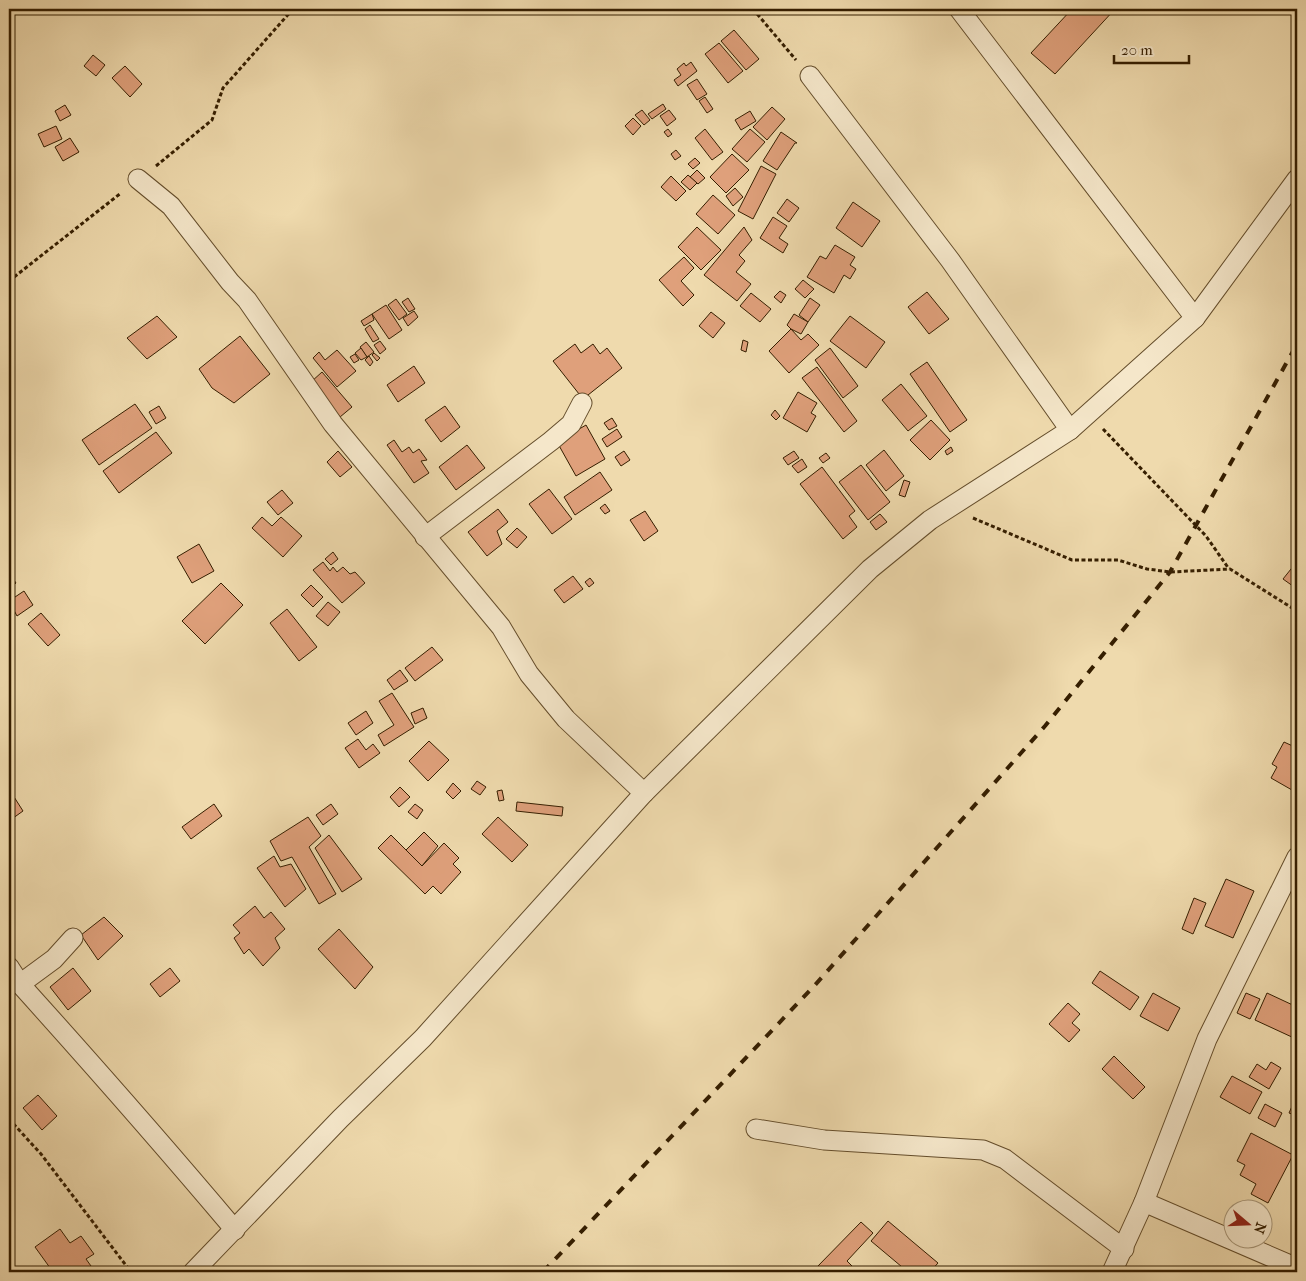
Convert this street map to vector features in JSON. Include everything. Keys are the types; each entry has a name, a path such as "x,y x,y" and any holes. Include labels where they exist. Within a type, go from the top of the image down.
{"street":[{"path":"959,9 1195,318"},
{"path":"810,76 950,260 1070,430"},
{"path":"193,1272 340,1119 423,1038 644,793 870,569 930,520 1070,430 1195,318 1297,179"},
{"path":"138,180 171,206 230,282 247,300 333,424 501,627 529,674 566,719 644,793"},
{"path":"425,537 552,441 571,424 582,404"},
{"path":"1112,1272 1144,1202 1207,1039 1297,857"},
{"path":"20,984 54,958 73,938"},
{"path":"9,966 20,984 70,1042 108,1081 235,1230"},
{"path":"756,1129 824,1140 983,1150 1005,1159 1124,1249"},
{"path":"1144,1202 1297,1268"}],"path":[{"path":"9,281 212,120 223,88 293,9"},
{"path":"753,9 810,76"},
{"path":"1089,414 1206,536 1230,569 1297,611"},
{"path":"950,508 1072,560 1118,560 1148,569 1170,572 1230,569"},
{"path":"9,1119 41,1154 130,1272"}],"building":[{"path":"1072,9 1115,9 1055,74 1031,53"},
{"path":"734,30 759,59 746,70 721,41"},
{"path":"719,43 743,71 728,83 705,54"},
{"path":"93,55 105,65 96,76 84,66"},
{"path":"691,62 697,71 678,86 674,80 681,75 677,69 684,63 686,66"},
{"path":"125,66 142,84 130,97 112,78"},
{"path":"697,79 707,94 697,100 687,85"},
{"path":"705,97 713,109 707,113 699,101"},
{"path":"663,104 666,109 652,119 648,114"},
{"path":"65,105 71,115 60,121 55,111"},
{"path":"772,107 785,119 767,140 753,127"},
{"path":"642,110 650,120 644,125 635,115"},
{"path":"669,110 676,119 667,126 660,116"},
{"path":"750,111 756,121 741,130 735,120"},
{"path":"633,118 641,126 633,135 625,126"},
{"path":"56,126 62,139 44,147 38,134"},
{"path":"668,129 672,134 668,137 664,132"},
{"path":"705,129 723,152 712,160 695,138"},
{"path":"750,129 765,142 747,162 732,149"},
{"path":"781,132 797,143 795,143 777,170 763,161"},
{"path":"70,138 79,152 63,161 55,147"},
{"path":"676,150 681,156 675,160 671,154"},
{"path":"732,154 749,170 726,193 710,177"},
{"path":"695,158 700,163 693,169 688,164"},
{"path":"761,166 776,174 753,219 738,211"},
{"path":"697,170 705,178 698,184 690,177"},
{"path":"688,175 697,183 690,190 681,182"},
{"path":"671,176 686,191 676,201 661,187"},
{"path":"735,188 743,197 733,206 726,196"},
{"path":"713,195 735,215 718,234 696,214"},
{"path":"787,199 799,208 789,222 777,213"},
{"path":"853,202 880,221 862,247 836,228"},
{"path":"773,217 787,226 779,238 788,244 783,253 760,238"},
{"path":"697,227 721,250 701,270 678,247"},
{"path":"744,227 752,240 739,255 745,261 736,272 751,284 737,301 704,275"},
{"path":"835,245 855,257 850,265 856,269 850,279 844,275 834,293 807,277 820,256 826,259"},
{"path":"684,257 694,268 681,281 694,295 683,306 659,280"},
{"path":"803,280 814,289 805,298 795,289"},
{"path":"780,291 786,295 781,303 774,297"},
{"path":"927,292 949,319 929,334 908,307"},
{"path":"751,293 771,309 760,322 740,306"},
{"path":"408,298 415,309 409,312 402,302"},
{"path":"810,298 820,305 808,322 799,315"},
{"path":"396,299 407,314 399,320 388,305"},
{"path":"386,305 402,330 389,339 372,314"},
{"path":"414,311 418,317 408,326 403,318"},
{"path":"711,312 725,323 713,338 699,326"},
{"path":"372,314 374,320 364,326 361,321"},
{"path":"794,314 808,322 801,334 787,325"},
{"path":"157,316 177,337 147,359 127,338"},
{"path":"850,316 885,342 866,368 830,341"},
{"path":"370,325 379,339 373,342 365,329"},
{"path":"791,329 801,340 808,334 819,345 789,373 769,351"},
{"path":"240,336 270,374 234,403 212,388 199,369"},
{"path":"743,340 748,342 746,352 741,350"},
{"path":"380,341 386,349 380,354 374,345"},
{"path":"366,342 374,352 367,357 360,347"},
{"path":"575,344 581,353 593,344 600,354 607,348 622,368 583,399 553,361"},
{"path":"361,348 367,357 361,360 355,353"},
{"path":"830,348 858,386 843,398 815,360"},
{"path":"337,350 356,371 337,387 313,358 319,352 325,360"},
{"path":"374,353 380,358 377,361 372,355"},
{"path":"355,354 359,360 354,363 350,357"},
{"path":"369,356 373,362 370,366 365,360"},
{"path":"927,362 967,420 950,432 910,374"},
{"path":"414,366 425,383 398,402 387,385"},
{"path":"817,367 857,421 844,432 802,378"},
{"path":"322,372 352,407 340,417 311,382"},
{"path":"901,384 927,416 908,431 882,400"},
{"path":"798,392 817,403 811,413 816,416 807,432 783,418"},
{"path":"135,404 152,428 99,465 82,440"},
{"path":"159,406 166,418 156,424 149,412"},
{"path":"445,406 460,427 441,442 425,420"},
{"path":"775,410 780,416 776,420 771,415"},
{"path":"612,418 617,426 609,430 604,423"},
{"path":"931,420 950,440 930,460 910,440"},
{"path":"586,425 605,459 576,476 557,442"},
{"path":"617,429 622,437 607,447 602,439"},
{"path":"156,432 172,453 119,493 103,471"},
{"path":"394,440 402,452 409,447 413,453 419,449 427,460 421,461 429,473 414,483 387,445"},
{"path":"467,445 485,468 456,490 439,467"},
{"path":"951,447 953,451 947,455 945,451"},
{"path":"884,450 904,476 886,491 866,465"},
{"path":"338,451 352,467 340,477 327,462"},
{"path":"624,451 630,460 621,466 615,457"},
{"path":"794,451 799,458 788,465 783,458"},
{"path":"826,453 830,458 823,463 819,458"},
{"path":"802,459 807,467 798,473 792,466"},
{"path":"861,465 890,502 868,520 839,482"},
{"path":"822,467 855,511 849,516 857,527 843,539 800,484"},
{"path":"600,472 612,490 575,515 564,497"},
{"path":"904,480 910,482 905,497 899,495"},
{"path":"549,489 572,519 552,534 529,504"},
{"path":"282,490 293,503 278,515 267,502"},
{"path":"605,504 610,511 605,514 600,508"},
{"path":"498,509 508,522 497,531 502,544 487,556 468,532"},
{"path":"645,511 658,531 644,541 630,520"},
{"path":"880,514 887,522 876,530 870,522"},
{"path":"262,517 272,526 281,517 302,536 283,557 252,528"},
{"path":"517,528 527,537 517,548 506,539"},
{"path":"199,544 214,571 192,583 177,557"},
{"path":"333,552 338,559 331,565 325,559"},
{"path":"323,562 330,571 333,567 337,572 343,567 350,574 355,572 365,583 342,603 313,570"},
{"path":"1295,564 1297,566 1297,589 1283,579"},
{"path":"9,573 16,583 9,589"},
{"path":"573,576 583,589 564,603 554,590"},
{"path":"590,578 594,583 589,587 585,582"},
{"path":"221,583 243,605 205,644 182,621"},
{"path":"311,585 323,597 313,607 301,595"},
{"path":"24,591 33,605 17,616 9,601"},
{"path":"328,602 340,612 328,626 316,616"},
{"path":"287,609 317,647 299,661 270,623"},
{"path":"41,613 60,635 48,646 28,624"},
{"path":"432,647 443,660 415,681 405,668"},
{"path":"400,670 408,681 394,690 387,680"},
{"path":"392,693 414,727 384,746 378,735 394,725 379,701"},
{"path":"423,708 427,718 415,724 411,713"},
{"path":"366,711 373,723 356,735 348,723"},
{"path":"358,739 366,750 373,744 380,753 359,768 345,748"},
{"path":"429,741 449,760 428,781 409,761"},
{"path":"1284,742 1297,748 1297,779 1292,790 1271,778 1277,767 1272,764"},
{"path":"477,781 486,787 480,795 471,789"},
{"path":"453,783 461,791 453,799 446,792"},
{"path":"400,787 410,797 399,807 390,797"},
{"path":"9,789 23,811 9,821"},
{"path":"502,790 504,800 499,801 497,791"},
{"path":"517,802 563,807 562,816 516,811"},
{"path":"214,804 222,816 191,839 182,827"},
{"path":"331,804 338,814 323,825 316,815"},
{"path":"415,804 423,810 417,819 408,812"},
{"path":"308,817 321,836 309,847 336,894 319,904 292,857 281,861 270,841"},
{"path":"498,817 528,845 512,862 482,834"},
{"path":"424,832 438,846 422,866 406,850"},
{"path":"329,835 362,879 342,892 315,848"},
{"path":"391,835 422,866 444,843 459,858 453,864 461,872 441,894 433,886 425,894 378,848"},
{"path":"274,856 280,867 291,864 306,889 285,907 257,868"},
{"path":"1226,879 1254,891 1233,938 1205,926"},
{"path":"1194,898 1206,903 1193,934 1182,929"},
{"path":"255,906 264,918 271,912 285,929 275,938 280,948 263,966 249,949 244,954 234,938 240,933 233,925"},
{"path":"104,917 123,936 98,960 81,935"},
{"path":"339,929 373,967 355,989 318,949"},
{"path":"73,968 91,991 68,1010 50,987"},
{"path":"170,968 180,981 160,997 150,984"},
{"path":"1100,971 1139,997 1130,1010 1092,983"},
{"path":"1153,993 1180,1008 1168,1031 1140,1016"},
{"path":"1246,993 1260,999 1250,1019 1237,1013"},
{"path":"1267,993 1297,1007 1297,1030 1294,1038 1255,1020"},
{"path":"1068,1003 1080,1014 1072,1023 1080,1030 1069,1042 1049,1024"},
{"path":"1114,1056 1145,1087 1133,1099 1102,1069"},
{"path":"1271,1062 1281,1068 1269,1089 1249,1077 1257,1064 1266,1070"},
{"path":"1232,1076 1262,1092 1250,1114 1220,1097"},
{"path":"38,1095 57,1116 42,1130 23,1108"},
{"path":"1297,1095 1297,1116 1289,1113"},
{"path":"1265,1104 1282,1113 1275,1127 1258,1118"},
{"path":"1251,1133 1293,1155 1271,1198 1259,1198 1251,1194 1256,1184 1240,1175 1245,1165 1237,1161"},
{"path":"888,1221 938,1263 930,1272 908,1272 871,1241"},
{"path":"861,1222 873,1233 847,1261 858,1272 823,1272 817,1267"},
{"path":"60,1229 70,1243 81,1236 94,1254 86,1259 91,1266 83,1272 53,1272 35,1247"},
{"path":"938,1266 945,1272 933,1272"}],"railway":[{"path":"543,1272 815,985 1045,726 1170,572 1297,344"}]}
